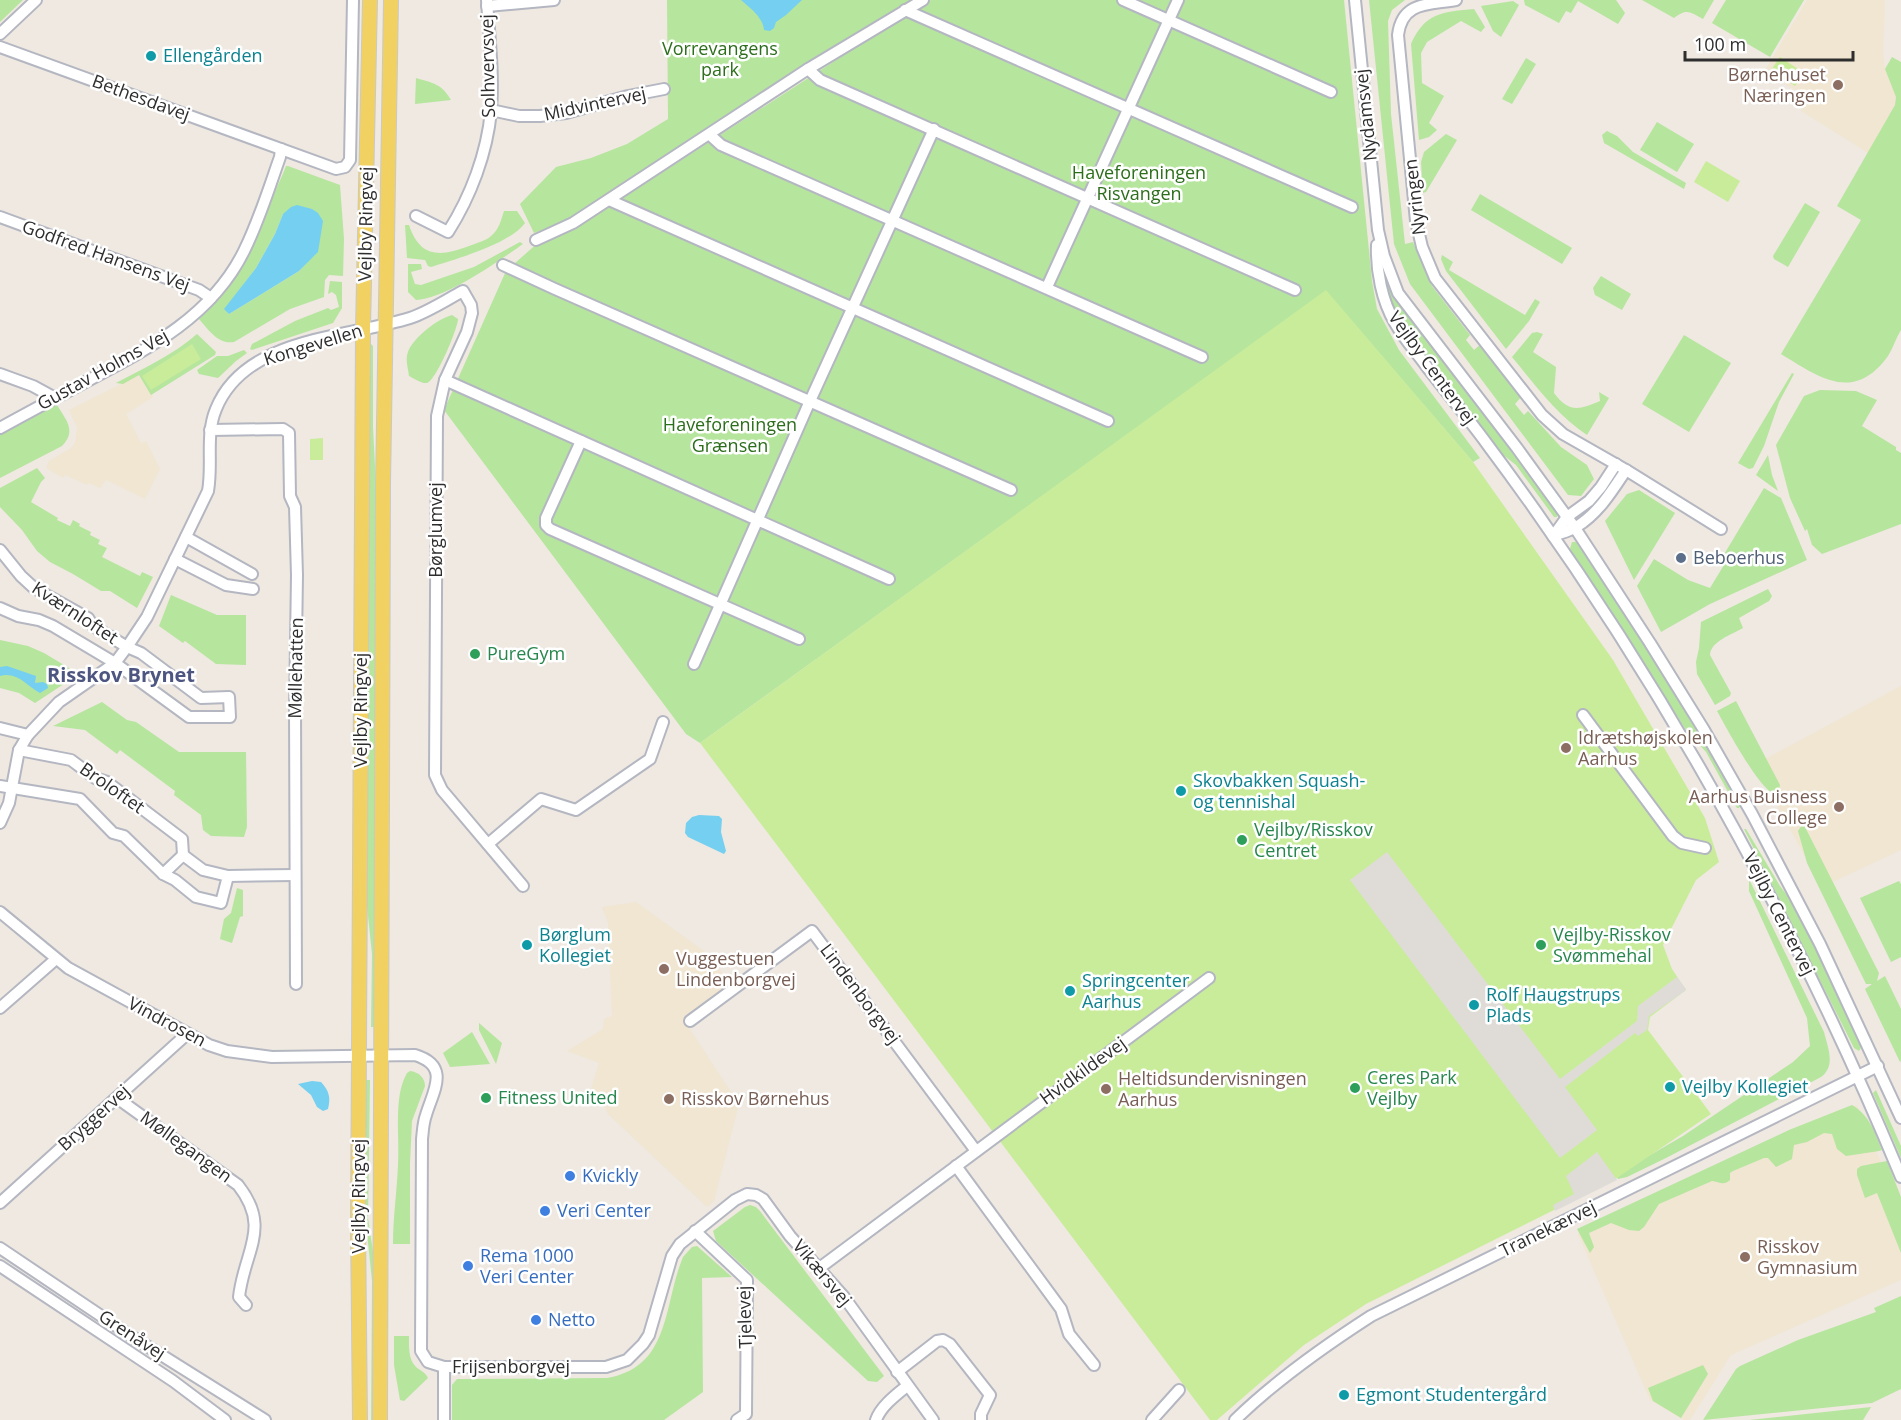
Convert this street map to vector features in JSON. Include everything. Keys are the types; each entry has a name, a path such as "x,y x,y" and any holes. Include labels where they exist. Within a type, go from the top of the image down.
{"main road":[{"name":"Vejlby Ringvej","path":"360,1420 363,329 370,0"},
{"name":"Vejlby Ringvej","path":"380,1420 385,324 391,0"}],"street":[{"path":"0,34 36,0"},
{"name":"Vejlby Ringvej","path":"281,148 336,169 345,167 350,160 353,0"},
{"path":"487,3 554,0"},
{"path":"536,240 573,223 808,69 923,0"},
{"path":"1123,0 1331,92"},
{"path":"1047,287 1178,0"},
{"name":"Nydamsvej","path":"1355,0 1378,230"},
{"name":"Nyringen","path":"1456,0 1414,7 1404,15 1398,35 1416,221 1422,247 1435,278 1542,415 1563,434 1721,529"},
{"name":"Solhvervsvej","path":"416,216 448,232 460,214 480,164 491,110 487,3"},
{"path":"905,10 1352,207"},
{"name":"Bethesdavej","path":"0,47 281,148"},
{"path":"808,69 820,80 1295,290"},
{"name":"Midvintervej","path":"491,110 519,116 567,113 628,96 664,89"},
{"path":"694,664 810,401 934,129"},
{"path":"710,135 721,145 1202,357"},
{"name":"Gustav Holms Vej","path":"0,428 145,351 192,317 211,298 244,252 279,160 281,148"},
{"path":"609,200 1107,421"},
{"name":"Godfred Hansens Vej","path":"0,217 199,290 211,298"},
{"name":"Vejlby Centervej","path":"1378,230 1384,256 1398,293 1517,448 1575,528 1650,643 1752,814 1820,944 1901,1118"},
{"name":"Vejlby Centervej","path":"1378,230 1377,256 1381,282 1384,298 1395,324 1487,443 1553,536 1676,725 1733,825 1800,952 1859,1077 1901,1177"},
{"path":"503,265 1011,490"},
{"name":"Børglumvej","path":"385,324 412,317 463,291 471,305 472,313 467,332 445,380 437,416 435,775 442,790 523,886"},
{"name":"Kongevellen","path":"0,823 9,803 19,750 28,735 59,702 115,663 147,617 208,491 211,475 210,430 216,409 229,386 255,362 278,352 385,324"},
{"path":"0,374 33,386 55,398"},
{"path":"445,380 889,579"},
{"name":"Møllehatten","path":"210,430 283,429 289,433 290,496 295,507 297,575 296,984"},
{"path":"581,441 546,518 546,525 550,529 799,639"},
{"path":"1553,536 1567,517 1589,501 1621,467"},
{"path":"1553,536 1575,528 1596,510 1609,495 1621,467"},
{"path":"186,537 252,574"},
{"name":"Kværnloftet","path":"0,550 34,588 88,618 93,626 141,653 201,698 229,697 230,717 189,717 115,663 53,626 0,608"},
{"path":"175,559 226,585 253,589"},
{"path":"1583,715 1673,836 1682,843 1706,848"},
{"path":"488,844 541,798 576,810 650,759 663,722"},
{"path":"0,728 28,735"},
{"name":"Broloftet","path":"19,750 71,760 95,778 107,782 182,839 183,855"},
{"name":"Broloftet","path":"0,786 80,800 113,833 124,836 163,874 175,880 196,897 221,903 228,876"},
{"path":"163,874 183,855 203,870 228,876 295,875"},
{"name":"Vindrosen","path":"0,912 68,968 209,1045 226,1051 272,1057 360,1055"},
{"name":"Lindenborgvej","path":"690,1021 812,931 976,1151"},
{"path":"0,1008 56,958"},
{"name":"Hvidkildevej","path":"818,1269 1209,978"},
{"name":"Bryggervej","path":"0,1203 188,1034"},
{"name":"Frijsenborgvej","path":"360,1055 415,1055 432,1065 437,1074 438,1083 425,1118 422,1139 421,1351 428,1362 444,1367 606,1367 627,1360 644,1344 649,1335 672,1256 680,1244 735,1200"},
{"name":"Tranekærvej","path":"1235,1420 1288,1374 1330,1342 1371,1316 1878,1066"},
{"name":"Møllegangen","path":"117,1098 238,1185 247,1197 255,1215 254,1233 239,1297 246,1305"},
{"path":"957,1166 1061,1309 1070,1334 1094,1365"},
{"name":"Vikærsvej","path":"735,1200 750,1194 761,1197 844,1298 933,1420"},
{"name":"Tjelevej","path":"695,1231 747,1280 746,1414 737,1420"},
{"name":"Grenåvej","path":"0,1248 131,1336 265,1420"},
{"name":"Grenåvej","path":"0,1266 173,1381 225,1420"},
{"path":"897,1372 938,1341 943,1340 950,1344 990,1395 981,1414 981,1420"},
{"path":"444,1367 444,1420"},
{"path":"876,1420 893,1397 907,1386"},
{"path":"1152,1420 1179,1390"}],"shaded area":[{"name":"Børnehuset Næringen","path":"1807,0 1885,0 1883,53 1885,69 1896,97 1895,105 1868,153 1801,111 1809,98 1764,72"},
{"path":"139,375 153,397 126,414 141,443 146,441 160,469 145,499 106,480 100,488 65,475 63,478 46,468 49,461 71,448 75,443 77,427 69,410"},
{"name":"Aarhus Buisness College","path":"1901,686 1901,850 1822,887 1754,765"},
{"name":"Rolf Haugstrups Plads","path":"1387,852 1560,1079 1637,1021 1638,1006 1677,977 1686,989 1649,1016 1647,1030 1638,1036 1635,1033 1565,1087 1597,1130 1560,1158 1350,880"},
{"name":"Risskov Børnehus","path":"636,902 708,954 730,984 683,1019 739,1104 714,1201 707,1207 608,1114 600,1094 591,1089 599,1063 567,1051 603,1029 604,1019 612,1016 608,923 602,907"},
{"name":"Risskov Gymnasium","path":"1857,1105 1901,1209 1901,1280 1731,1355 1690,1420 1684,1420 1650,1400 1578,1234"},
{"path":"1597,1152 1617,1180 1555,1211 1553,1205 1574,1194 1566,1176"}],"green space":[{"path":"0,0 23,0 0,22"},
{"name":"Vorrevangens park","path":"667,0 918,0 573,219 534,233 520,204 556,167 591,158 627,144 668,119"},
{"path":"931,0 1344,0 1372,281 1377,309 1399,350 1480,458 1473,462 1326,291 700,743 686,734 444,410 506,271 540,241 578,227"},
{"path":"1369,0 1405,0 1392,10 1388,21 1391,114 1405,244 1413,242 1432,286 1470,335 1466,340 1474,350 1481,344 1522,396 1515,404 1524,415 1528,411 1561,447 1587,465 1594,479 1581,496 1568,495 1410,284 1394,244"},
{"path":"1524,0 1616,0 1625,13 1618,24 1578,1 1571,13 1566,11 1559,23 1525,5"},
{"path":"1642,0 1714,0 1703,19 1688,12 1674,18"},
{"path":"1726,0 1804,0 1770,57 1712,23"},
{"path":"1513,1 1519,5 1501,37 1493,31 1481,6"},
{"path":"1474,9 1485,27 1481,32 1461,21 1427,42 1421,53 1422,83 1444,96 1429,123 1437,130 1429,137 1419,140 1411,44 1422,25 1436,16 1453,11"},
{"path":"1780,57 1804,73 1795,86 1771,70"},
{"path":"1892,57 1901,62 1901,330 1888,356 1875,370 1862,379 1836,382 1809,371 1781,354 1861,220 1837,206 1895,105 1896,97 1885,69"},
{"path":"1526,58 1536,64 1512,104 1502,99"},
{"path":"416,78 440,87 451,100 415,104"},
{"path":"1657,122 1694,144 1677,172 1640,150"},
{"path":"1607,131 1617,136 1633,152 1686,183 1684,189 1604,143 1602,135"},
{"path":"1446,134 1457,140 1426,192 1423,193 1421,162 1424,152"},
{"path":"1706,161 1740,181 1728,202 1694,182"},
{"path":"286,166 340,185 344,239 343,276 329,275 325,280 324,297 290,309 234,342 223,341 218,339 199,319 224,292 243,262","holes":["283,214 315,255 299,271 229,314 225,309 256,268"]},
{"path":"1480,194 1572,248 1562,264 1471,210"},
{"path":"1805,203 1820,212 1788,267 1774,259 1773,256"},
{"path":"504,211 517,211 525,223 508,238 468,255 431,267 425,260 407,258 405,225 409,225 419,244 425,249 440,253 449,252 489,238 498,228"},
{"path":"520,242 523,244 486,269 442,293 416,300 408,292 408,264 421,264 422,269 411,272 415,284 421,285 474,267"},
{"path":"1442,255 1453,262 1449,270 1525,315 1535,299 1540,302 1529,321 1506,349 1446,271 1441,259"},
{"path":"1385,273 1400,306 1495,428 1557,517 1554,517 1516,465 1502,454 1404,326 1391,301"},
{"path":"1601,276 1631,294 1622,310 1595,295 1593,288"},
{"path":"330,281 342,282 342,308 333,323 250,349 252,344 295,321 328,308 331,310 339,307 336,295 332,292 328,294"},
{"name":"Vejlby/Risskov Centret","path":"1326,290 1473,462 1613,660 1705,818 1719,862 1696,880 1663,945 1672,969 1686,990 1650,1017 1648,1030 1711,1114 1614,1180 1366,1304 1304,1345 1217,1420 1210,1420 700,743"},
{"path":"452,315 458,319 457,324 451,343 436,373 427,383 409,376 408,352 415,341 440,320"},
{"path":"1532,333 1543,334 1533,352 1556,367 1554,393 1559,399 1570,407 1580,408 1600,401 1599,392 1609,398 1587,435 1556,409 1512,357"},
{"path":"197,334 216,352 215,355 151,395 139,375 123,384 116,383 168,355"},
{"path":"1684,335 1731,363 1689,432 1642,404"},
{"path":"192,344 201,359 151,390 142,376"},
{"path":"369,345 373,346 373,427 377,506 376,1027 371,1027 372,954 366,897"},
{"path":"244,350 247,353 218,378 199,374 197,370 217,356 228,356"},
{"path":"1792,373 1794,374 1779,402 1764,446 1753,468 1749,469 1738,463"},
{"path":"1820,390 1856,391 1877,400 1862,426 1896,447 1896,450 1901,453 1901,524 1822,554 1812,545 1807,529 1805,531 1790,498 1776,445 1804,396"},
{"path":"57,405 69,430 66,441 62,446 0,478 0,435"},
{"path":"323,438 323,460 310,460 310,439"},
{"path":"1768,455 1772,475 1778,491 1756,475"},
{"path":"37,468 45,478 31,502 58,518 57,520 70,526 73,520 91,532 90,535 100,540 98,544 107,548 102,557 140,576 142,572 153,577 137,608 110,591 101,591 50,562 37,551 22,530 0,507 0,488"},
{"path":"1764,488 1781,498 1807,560 1710,604 1661,632 1637,586 1654,559 1688,580 1710,588 1724,565 1723,556"},
{"path":"1639,490 1675,513 1634,580 1605,521 1627,494"},
{"path":"1572,542 1576,542 1640,639 1701,739 1740,806 1739,808 1706,752 1686,730 1570,549"},
{"path":"1768,589 1772,596 1769,601 1739,618 1743,628 1722,639 1711,650 1710,655 1731,693 1715,705 1697,674 1696,662 1701,622"},
{"path":"171,595 217,615 246,615 246,665 216,664 185,641 183,643 159,626"},
{"path":"0,640 28,646 79,674 35,703 19,693 0,688"},
{"path":"1736,701 1780,785 1775,794 1752,771 1717,711"},
{"path":"102,702 179,752 246,752 247,827 244,837 211,836 203,830 201,815 174,795 175,791 120,750 117,754 85,730 53,726"},
{"path":"1802,825 1879,973 1877,981 1885,976 1901,1009 1900,1062 1865,989 1872,984 1866,984 1807,863 1798,831"},
{"path":"1744,829 1793,903 1862,1046 1859,1051 1854,1048"},
{"path":"1749,879 1824,1032 1830,1056 1826,1073 1666,1158 1618,1179 1597,1150 1645,1158 1683,1136 1793,1062 1810,1046 1807,1018 1749,891"},
{"path":"1899,881 1901,884 1901,957 1891,962 1860,898"},
{"path":"237,888 243,890 243,916 240,917 232,943 220,939 224,919 231,913"},
{"path":"479,1023 502,1043 496,1064 479,1030"},
{"path":"472,1032 490,1064 450,1067 443,1053"},
{"path":"410,1071 421,1076 425,1086 412,1121 410,1244 393,1244 400,1094 407,1073"},
{"path":"366,1080 370,1080 368,1218 375,1265 374,1420 371,1420 372,1281 365,1213"},
{"path":"1876,1090 1901,1146 1901,1158 1873,1093"},
{"path":"1852,1105 1867,1119 1882,1150 1846,1156 1837,1149 1832,1134 1824,1133 1807,1142 1794,1145 1792,1159 1776,1167 1768,1158 1764,1158 1733,1171 1730,1173 1730,1180 1726,1183 1712,1181 1659,1204 1639,1231 1611,1223 1589,1233 1594,1247 1590,1253 1577,1229 1789,1130"},
{"path":"1887,1161 1901,1197 1901,1253 1877,1193 1865,1198 1857,1175 1857,1169 1861,1166"},
{"path":"750,1205 760,1211 884,1376 877,1382 868,1381 716,1241 713,1231"},
{"path":"697,1246 732,1277 702,1278 703,1392 664,1420 452,1420 452,1385 457,1379 607,1378 628,1372 643,1361 654,1348 662,1331 683,1257 692,1247"},
{"path":"1901,1296 1901,1389 1872,1403 1703,1420 1740,1366 1798,1340 1876,1312 1874,1308"},
{"path":"394,1336 409,1336 412,1360 428,1378 404,1401 400,1400 394,1365"},
{"path":"1703,1365 1708,1374 1681,1418 1653,1401 1648,1388"},
{"path":"1871,1407 1863,1420 1749,1420"}],"water":[{"path":"741,0 802,0 776,22 770,31 764,30 759,17"},
{"path":"297,205 312,209 323,221 318,252 299,271 229,314 224,309 256,268 283,214"},
{"path":"7,666 36,676 35,683 43,682 48,688 40,693 17,677 0,676 0,667"},
{"path":"719,816 722,819 721,832 726,851 724,854 688,837 685,833 686,823 692,817"},
{"path":"321,1082 326,1088 329,1094 328,1109 323,1111 317,1107 311,1095 298,1084"}],"place":[{"name":"Ellengården","path":"151,56"},
{"name":"Børnehuset Næringen","path":"1838,85"},
{"name":"Beboerhus","path":"1681,558"},
{"name":"PureGym","path":"475,654"},
{"name":"Idrætshøjskolen Aarhus","path":"1566,748"},
{"name":"Skovbakken Squash- og tennishal","path":"1181,791"},
{"name":"Aarhus Buisness College","path":"1839,807"},
{"name":"Vejlby/Risskov Centret","path":"1242,840"},
{"name":"Børglum Kollegiet","path":"527,945"},
{"name":"Vejlby-Risskov Svømmehal","path":"1541,945"},
{"name":"Vuggestuen Lindenborgvej","path":"664,969"},
{"name":"Springcenter Aarhus","path":"1070,991"},
{"name":"Rolf Haugstrups Plads","path":"1474,1005"},
{"name":"Vejlby Kollegiet","path":"1670,1087"},
{"name":"Ceres Park Vejlby","path":"1355,1088"},
{"name":"Heltidsundervisningen Aarhus","path":"1106,1089"},
{"name":"Fitness United","path":"486,1098"},
{"name":"Risskov Børnehus","path":"669,1099"},
{"name":"Kvickly","path":"570,1176"},
{"name":"Veri Center","path":"545,1211"},
{"name":"Risskov Gymnasium","path":"1745,1257"},
{"name":"Rema 1000 Veri Center","path":"468,1266"},
{"name":"Netto","path":"536,1320"},
{"name":"Egmont Studentergård","path":"1344,1395"}],"district":[{"name":"Risskov Brynet","path":"121,675"}],"park label":[{"name":"Haveforeningen Risvangen","path":"1139,183"},
{"name":"Haveforeningen Grænsen","path":"730,435"}]}
